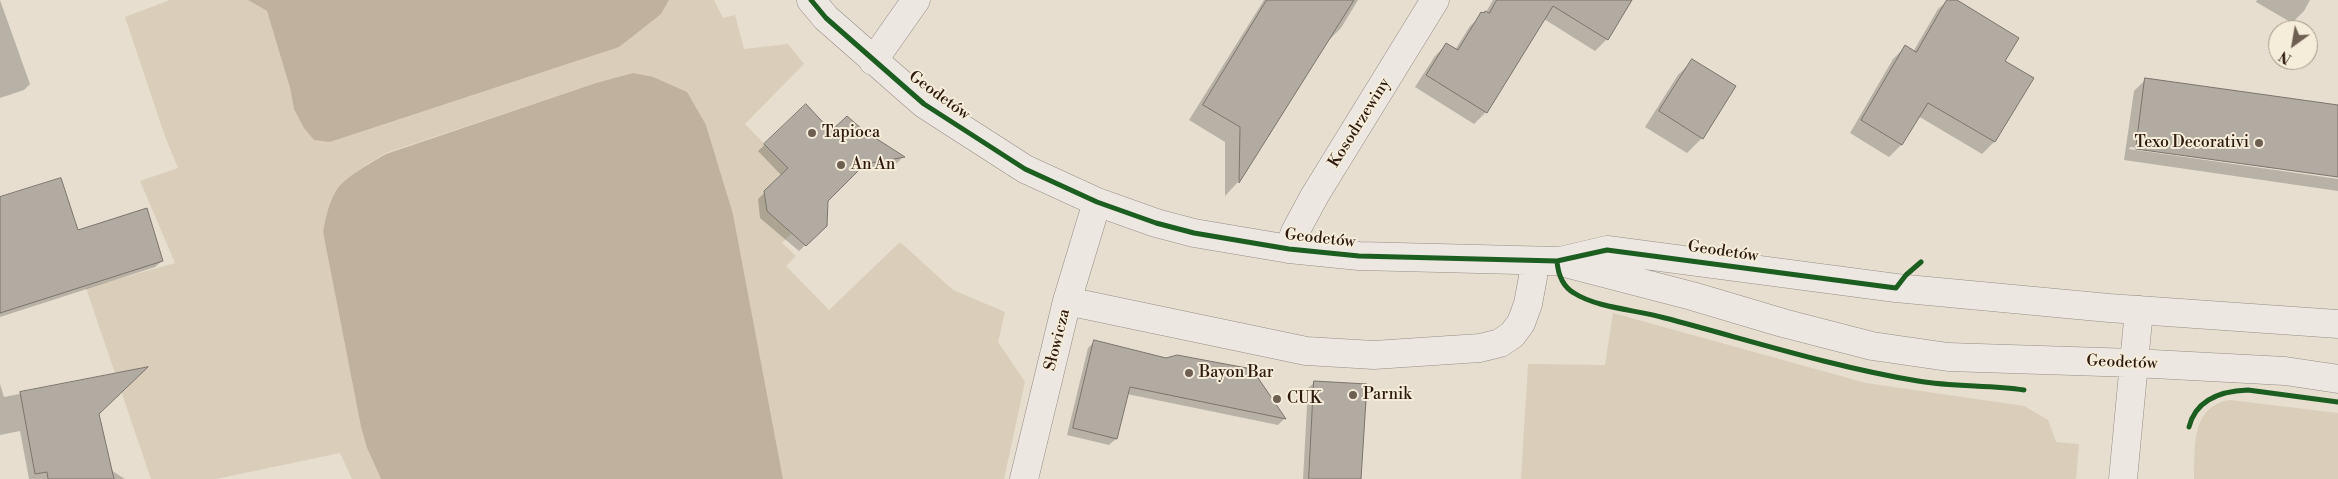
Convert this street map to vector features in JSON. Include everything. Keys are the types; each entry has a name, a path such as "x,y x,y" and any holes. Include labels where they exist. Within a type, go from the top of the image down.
{"street":[{"name":"Geodetów","path":"810,0 826,18 872,61 924,104 1025,169 1096,202 1156,223 1194,233 1290,249 1359,256 1544,261 1607,250 1851,283 2139,310 2338,324"},
{"path":"872,61 916,0"},
{"name":"Kosodrzewiny","path":"1290,249 1295,232 1315,195 1436,0"},
{"name":"Słowicza","path":"1024,479 1067,301 1096,202"},
{"name":"Geodetów","path":"1544,261 1692,296 1782,323 1872,346 1948,357 2134,362 2286,371 2338,379"},
{"path":"1067,301 1306,351 1374,355 1480,348 1500,343 1512,335 1521,323 1528,304 1533,277 1544,261"},
{"path":"2123,479 2139,310"}],"shaded area":[{"path":"170,0 248,0 267,11 290,88 294,109 330,142 576,61 661,14 669,0 714,0 723,18 735,15 744,49 788,44 804,64 745,124 788,168 764,192 767,211 792,233 782,243 796,256 786,266 829,310 900,242 953,290 1005,312 998,342 1025,382 1004,479 783,479 733,214 706,125 633,73 596,83 386,153 366,165 337,189 323,232 361,427 367,448 381,479 352,479 340,453 216,479 151,479 86,288 175,263 140,181 178,168 166,139 125,17"},
{"path":"248,0 669,0 661,14 619,47 330,142 314,140 304,128 294,109 290,88 267,11"},
{"path":"633,73 653,77 687,92 706,125 733,214 783,479 381,479 367,448 361,427 323,232 329,206 339,186 351,176 386,154 596,83"},
{"path":"1613,313 1866,383 2024,406 2048,420 2056,442 2079,444 2076,479 1521,479 1528,364 1605,365"},
{"path":"2230,400 2338,413 2338,479 2194,479 2196,438 2202,419 2207,411 2215,405"}],"building":[{"path":"1267,0 1354,0 1239,183 1240,127 1203,105"},
{"path":"1497,0 1632,0 1608,40 1553,6 1487,113 1426,75 1446,43 1458,50 1481,12 1489,13"},
{"path":"1947,0 1957,0 2019,38 2005,61 2034,78 1995,142 1928,103 1902,145 1861,120 1905,45 1916,52"},
{"path":"1692,59 1736,86 1703,139 1659,111"},
{"path":"2145,78 2338,105 2338,177 2136,149"},
{"path":"806,104 831,131 847,116 863,130 905,157 865,164 828,201 827,226 806,246 767,211 764,191 788,168 764,144"},
{"path":"61,178 78,230 147,208 163,261 0,313 0,197"},
{"path":"1094,340 1166,358 1177,355 1252,369 1286,419 1130,387 1117,439 1073,428"},
{"path":"148,367 99,414 114,479 48,479 47,472 35,474 20,392"},
{"path":"1314,381 1367,384 1361,479 1309,479"}],"cycle path":[{"path":"811,0 826,18 924,104 1025,169 1097,202 1156,223 1194,233 1289,249 1359,256 1557,261 1607,250 1896,288 1906,275 1921,262"},
{"path":"1557,261 1561,279 1566,287 1583,298 1594,302 1654,315 1823,361 1886,375 1931,383 2024,390"},
{"path":"2189,427 2192,417 2204,403 2211,398 2228,392 2248,390 2338,402"}],"place":[{"name":"Tapioca","path":"812,133"},
{"name":"Texo Decorativi","path":"2259,143"},
{"name":"An An","path":"841,165"},
{"name":"Bayon Bar","path":"1189,373"},
{"name":"Parnik","path":"1353,395"},
{"name":"CUK","path":"1277,399"}]}
